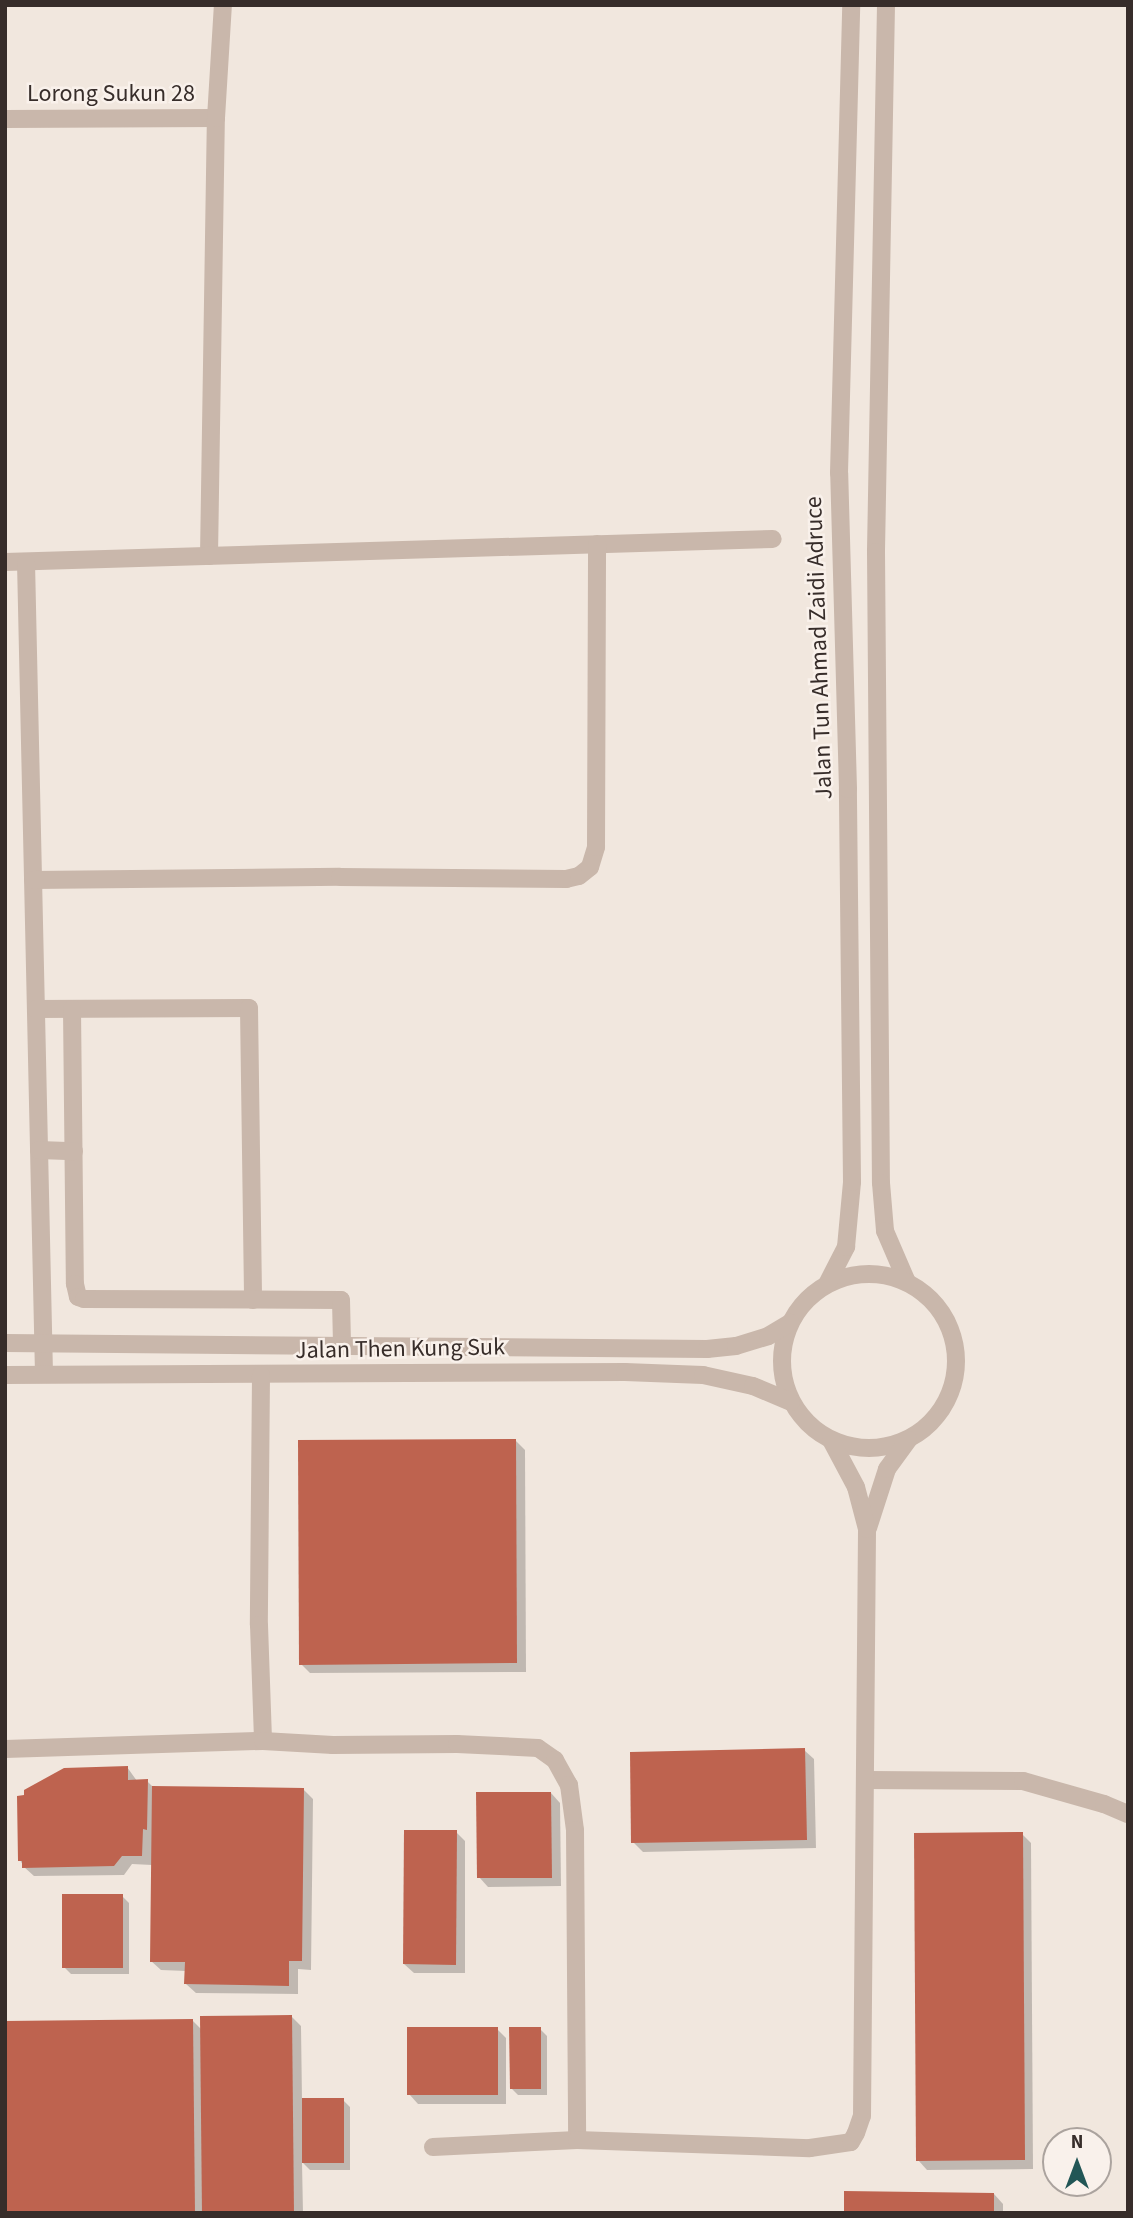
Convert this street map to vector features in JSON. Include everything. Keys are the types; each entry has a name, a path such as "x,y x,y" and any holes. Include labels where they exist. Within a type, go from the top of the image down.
{"street":[{"path":"209,556 211,341 218,168 216,118 223,5"},
{"name":"Jalan Tun Ahmad Zaidi Adruce","path":"827,1284 846,1247 852,1182 848,789 839,473 851,5"},
{"path":"886,5 876,552 881,1183 885,1231 907,1282"},
{"name":"Lorong Sukun 28","path":"5,119 216,118"},
{"path":"5,562 773,539"},
{"path":"33,880 327,877 566,879 579,876 590,867 596,847 597,544"},
{"path":"26,562 44,1374"},
{"path":"36,1009 249,1008 253,1300"},
{"path":"72,1009 75,1284 78,1297 84,1300 341,1300 342,1345"},
{"path":"39,1150 74,1151"},
{"path":"867,1530 887,1469 911,1438 930,1424 945,1405 954,1382 957,1359 953,1335 943,1313 927,1295 907,1282 880,1274 853,1275 827,1284 805,1300 790,1323 783,1342 781,1363 791,1402 808,1424 831,1440 857,1448 885,1447 911,1438"},
{"name":"Jalan Then Kung Suk","path":"5,1343 707,1349 736,1346 768,1336 790,1323"},
{"name":"Jalan Then Kung Suk","path":"5,1375 570,1372 703,1375 753,1386 791,1402"},
{"path":"261,1375 259,1625 263,1741"},
{"path":"433,2147 577,2140 810,2148 851,2142 862,2116 868,1780 867,1530 856,1487 831,1440"},
{"path":"5,1749 263,1741 332,1745 538,1748 555,1760 569,1785 575,1830 577,2140"},
{"path":"868,1780 1023,1781 1104,1804 1128,1814"}],"building":[{"path":"516,1439 517,1663 299,1665 298,1440"},
{"path":"805,1748 807,1840 631,1843 630,1752"},
{"path":"128,1766 128,1780 148,1779 147,1830 143,1829 142,1856 122,1856 114,1866 22,1868 22,1861 18,1861 17,1796 24,1795 24,1790 64,1768"},
{"path":"152,1786 304,1788 302,1961 289,1961 289,1986 184,1984 185,1962 150,1962"},
{"path":"476,1792 551,1792 552,1878 477,1878"},
{"path":"404,1830 457,1830 456,1965 403,1964"},
{"path":"1023,1832 1025,2160 916,2161 914,1833"},
{"path":"62,1894 123,1894 123,1968 62,1968"},
{"path":"292,2015 294,2213 202,2213 200,2016"},
{"path":"193,2019 195,2213 5,2213 5,2021"},
{"path":"407,2027 498,2027 498,2095 407,2095"},
{"path":"509,2027 541,2027 541,2089 510,2089"},
{"path":"302,2098 344,2098 344,2163 302,2163"},
{"path":"844,2191 994,2193 994,2213 844,2213"}]}
